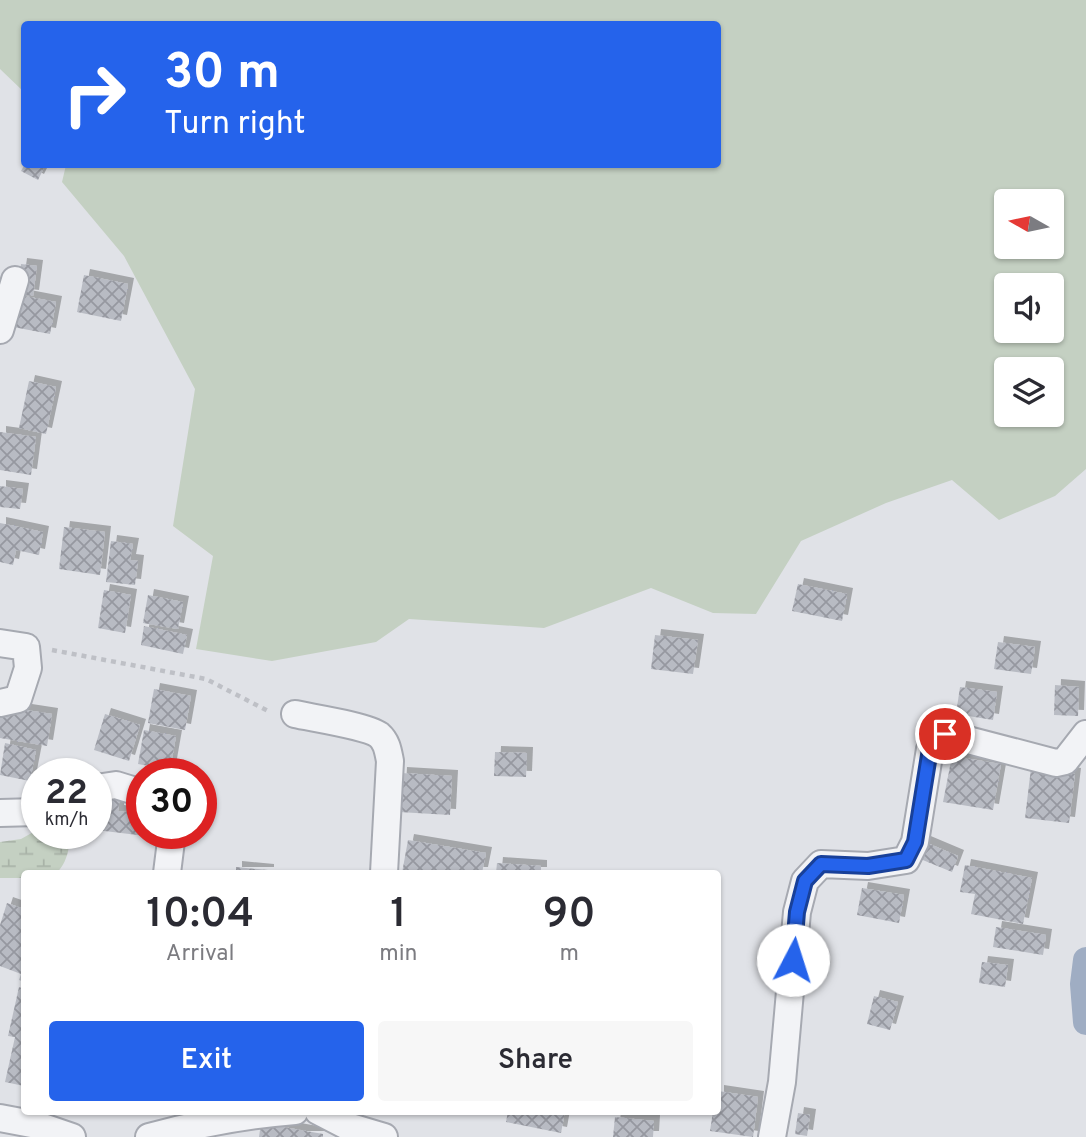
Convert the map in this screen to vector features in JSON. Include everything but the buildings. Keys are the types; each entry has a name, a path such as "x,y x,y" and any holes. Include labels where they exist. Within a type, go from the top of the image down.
{"street":[{"path":"0,330 15,280"},
{"path":"0,643 26,647 28,668 18,699 0,703"},
{"path":"295,715 365,729 378,734 386,744 390,761 384,870"},
{"path":"772,1137 782,1082 797,912 805,881 821,864 868,866 906,860 915,842 930,749 945,734 1056,763 1065,761 1086,734"},
{"path":"0,813 21,812"},
{"path":"167,870 170,849"},
{"path":"149,1137 186,1119 233,1128 280,1115"},
{"path":"326,1115 347,1126 384,1137"},
{"path":"0,1118 37,1125 72,1137"}],"path":[{"path":"26,647 82,654 206,680 262,709 276,714 295,715"}],"green space":[{"path":"0,0 1086,0 1086,469 1055,496 999,520 952,480 886,503 801,541 756,614 713,613 651,588 544,628 409,619 376,642 272,661 196,649 213,556 173,526 195,389 124,256 62,182 65,168 721,168 721,21 21,21 21,89 0,69"},
{"path":"21,839 21,849 68,849 59,870 21,870 21,878 0,878 0,842"}],"waterway":[{"path":"1086,960 1083,984 1086,1022"}],"route":[{"path":"793,960 797,912 805,881 821,864 868,866 906,860 915,842 930,749 945,734"}]}
